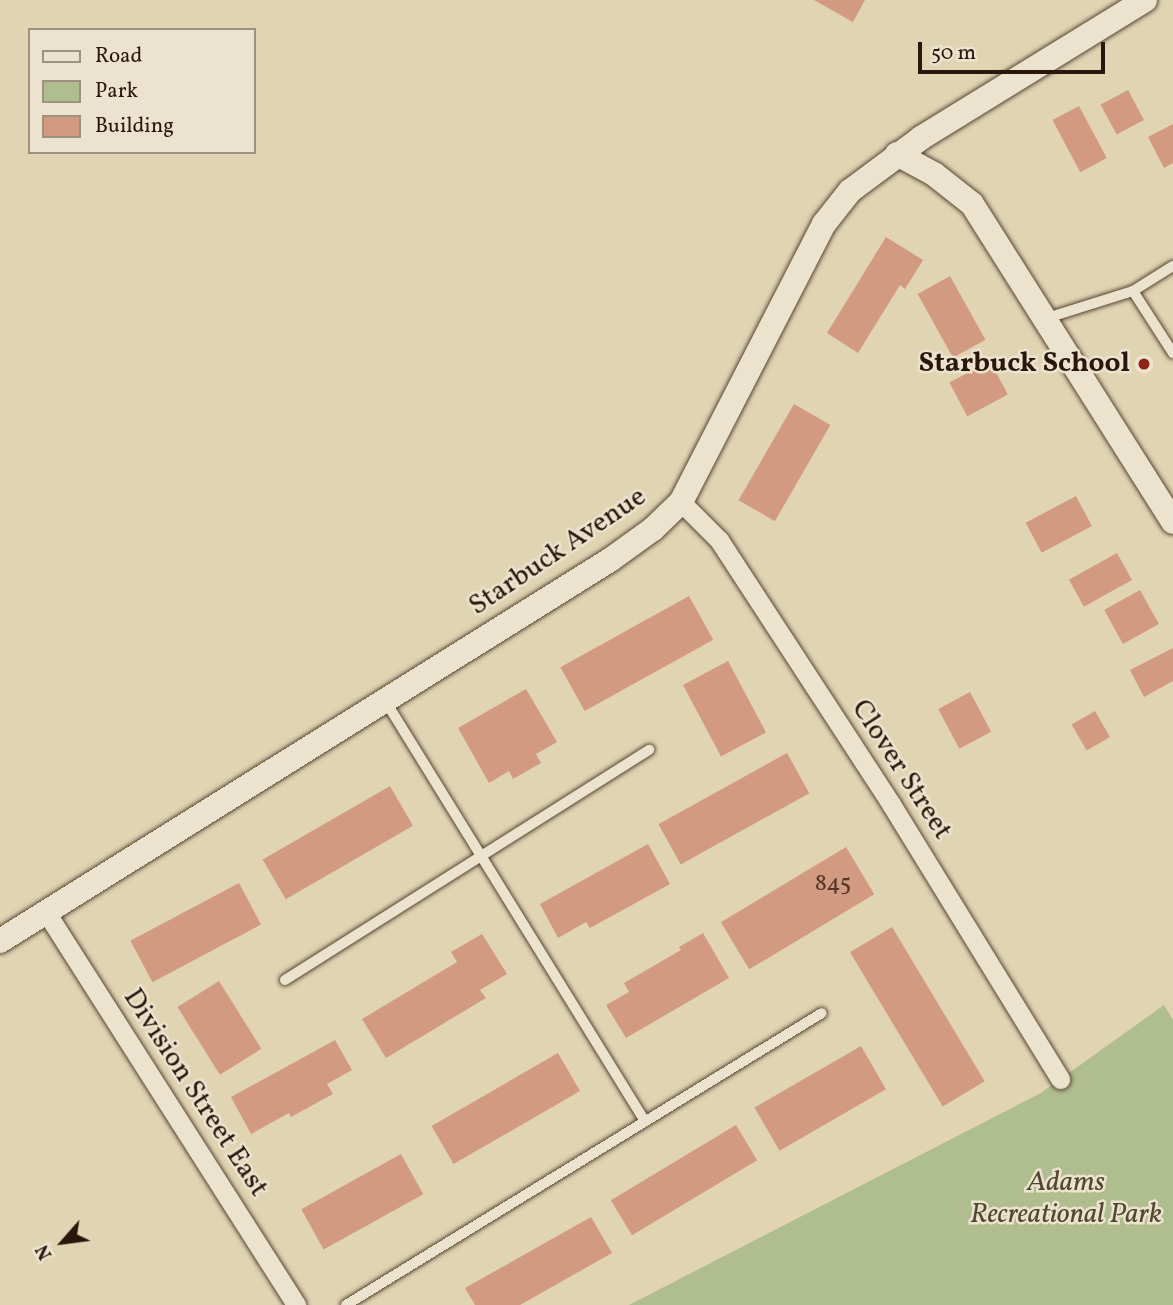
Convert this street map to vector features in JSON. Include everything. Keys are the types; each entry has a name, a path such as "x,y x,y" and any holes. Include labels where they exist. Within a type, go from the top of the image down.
{"street":[{"name":"Starbuck Avenue","path":"0,941 610,560 653,529 681,502 824,224 849,191 897,154 1144,0"},
{"path":"897,154 934,174 972,204 1173,522"},
{"name":"Clover Street","path":"681,502 727,551 891,804 1060,1079"},
{"name":"Division Street East","path":"46,912 296,1305"}],"lane":[{"path":"1045,319 1133,291 1173,266"},
{"path":"1133,291 1173,353"},
{"path":"385,700 645,1122"},
{"path":"285,980 649,750"},
{"path":"346,1305 822,1013"}],"green space":[{"name":"Adams Recreational Park","path":"1164,1005 1173,1020 1173,1305 629,1305 1041,1093"}],"building":[{"path":"814,0 865,0 853,22"},
{"path":"1128,90 1144,120 1117,135 1101,105"},
{"path":"1079,106 1107,158 1080,172 1053,120"},
{"path":"1173,124 1173,163 1164,168 1148,137"},
{"path":"886,237 923,260 905,289 900,285 858,353 827,333"},
{"path":"950,276 985,340 953,358 918,294"},
{"path":"990,361 1008,395 967,416 949,383"},
{"path":"794,404 830,425 775,521 738,500"},
{"path":"1076,496 1092,526 1042,553 1026,523"},
{"path":"1117,553 1132,580 1084,607 1069,580"},
{"path":"1140,590 1159,624 1123,644 1104,610"},
{"path":"689,596 713,640 585,711 560,667"},
{"path":"1173,648 1173,681 1144,697 1130,670"},
{"path":"728,661 766,733 721,756 683,685"},
{"path":"526,689 557,742 536,754 541,763 513,779 509,771 489,783 458,728"},
{"path":"970,692 991,732 959,749 938,709"},
{"path":"1095,711 1110,737 1087,750 1072,724"},
{"path":"787,753 809,793 681,864 658,824"},
{"path":"390,786 413,826 286,899 263,860"},
{"path":"648,844 670,884 590,928 586,922 558,938 540,904"},
{"path":"846,847 874,894 749,969 721,922"},
{"path":"239,883 261,924 152,982 130,941"},
{"path":"892,927 985,1081 943,1107 850,952"},
{"path":"703,933 729,978 626,1038 606,1005 629,992 624,983 681,950 679,947"},
{"path":"482,934 507,974 480,990 486,998 386,1058 362,1019 457,962 451,952"},
{"path":"219,981 261,1049 220,1075 177,1007"},
{"path":"335,1040 352,1070 327,1084 333,1094 291,1117 289,1113 251,1134 231,1097"},
{"path":"861,1046 886,1089 779,1151 754,1108"},
{"path":"558,1053 580,1091 454,1164 432,1126"},
{"path":"736,1125 757,1160 632,1235 611,1200"},
{"path":"401,1154 423,1194 324,1250 301,1209"},
{"path":"591,1217 612,1253 520,1305 475,1305 465,1288"}],"place":[{"name":"Starbuck School","path":"1144,364"}]}
